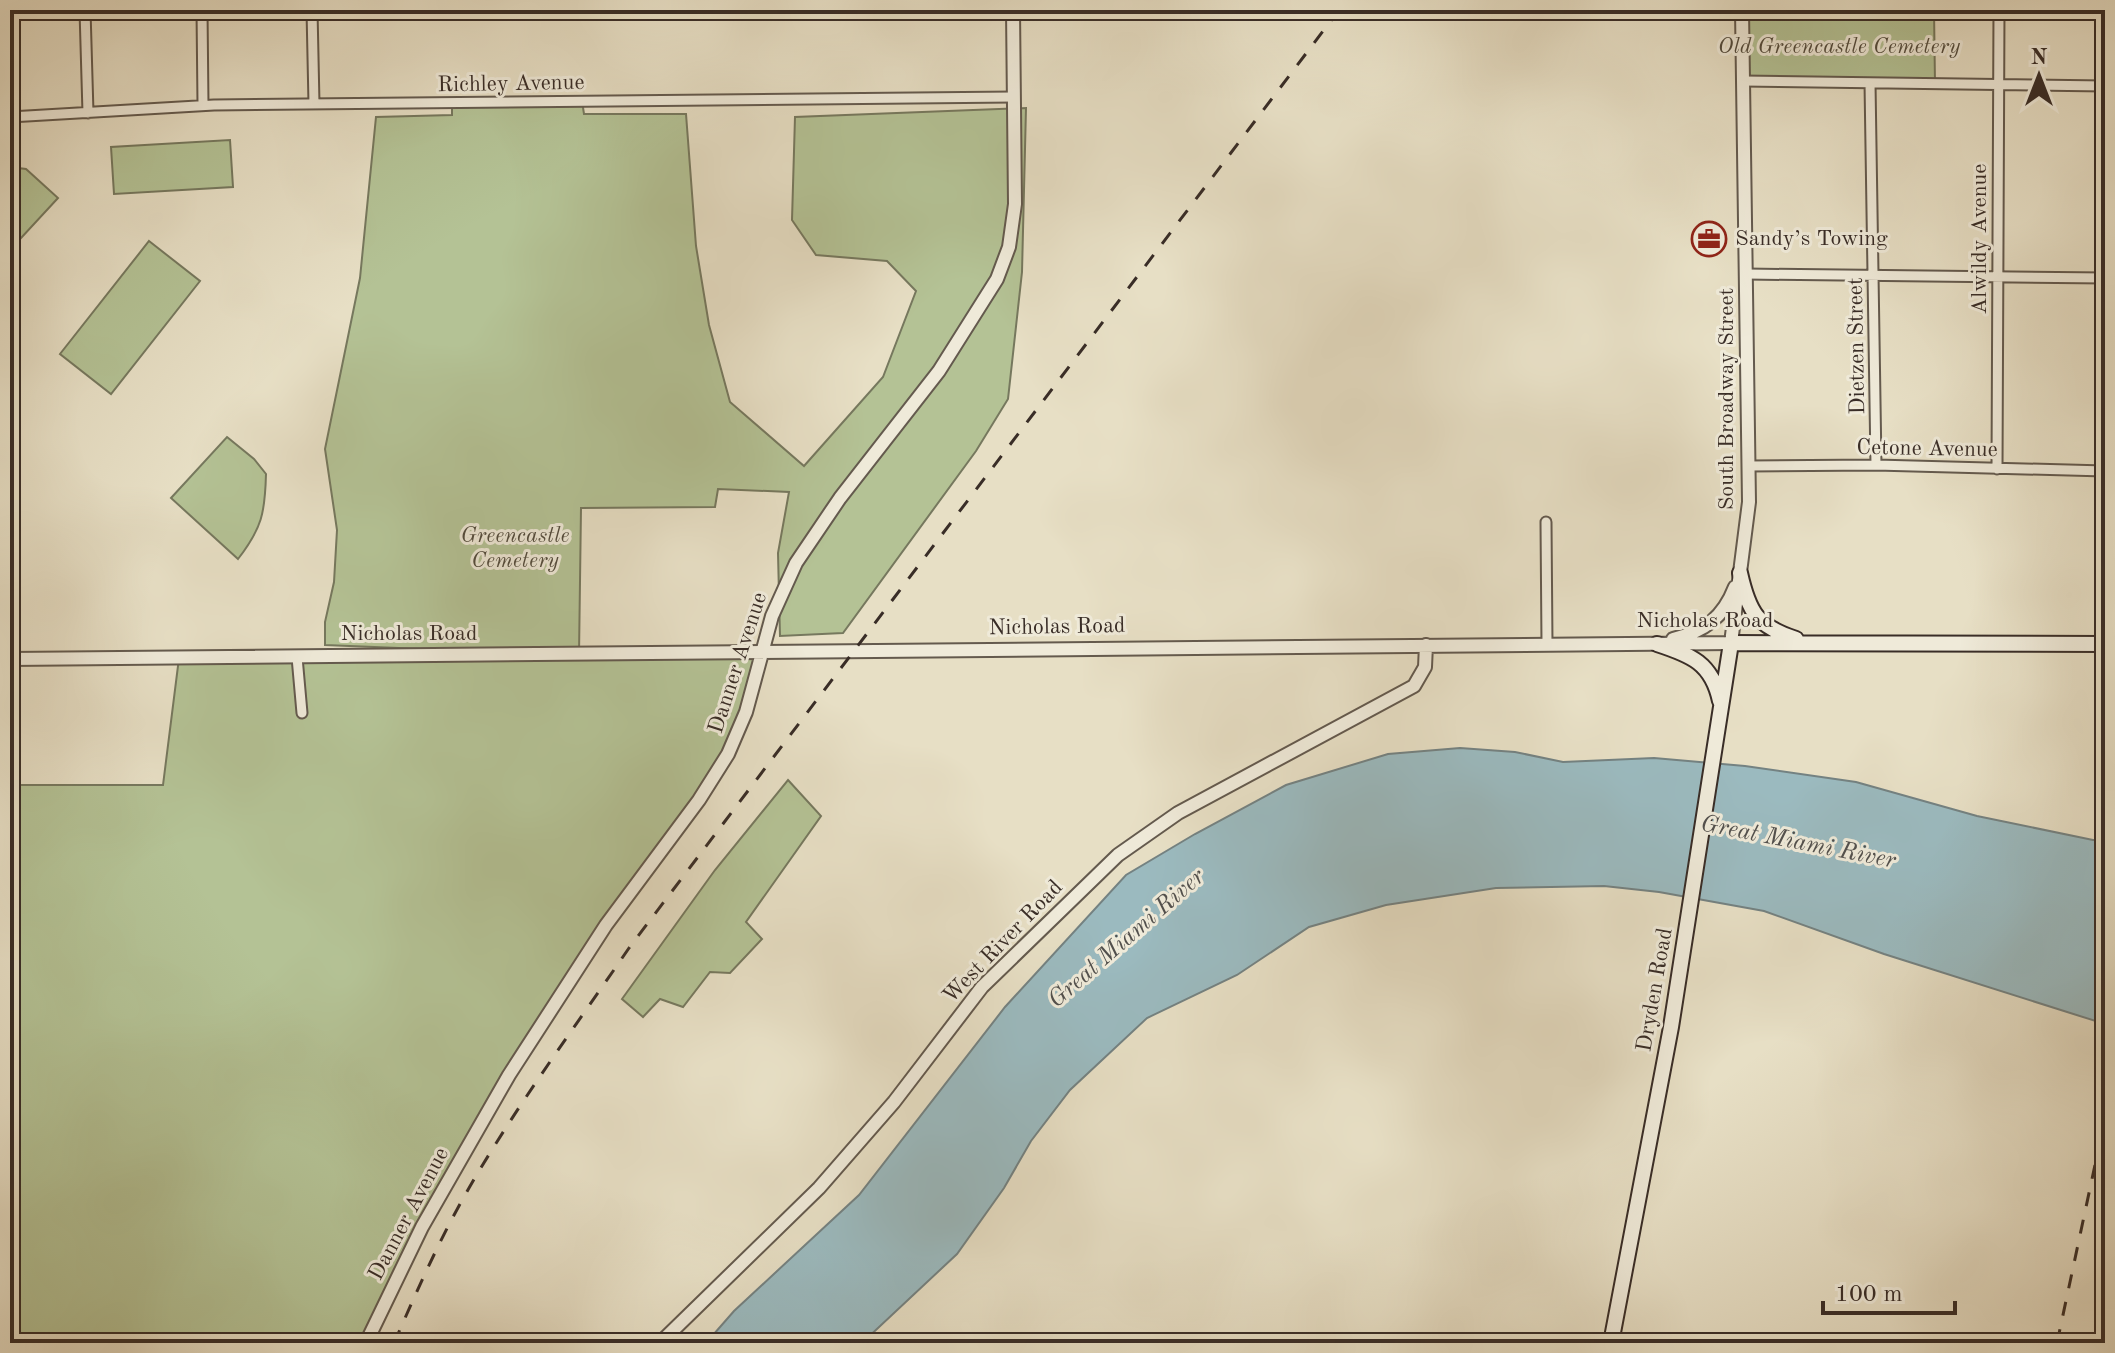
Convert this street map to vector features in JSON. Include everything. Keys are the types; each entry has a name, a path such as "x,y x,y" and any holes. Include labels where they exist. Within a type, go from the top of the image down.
{"main road":[{"path":"1740,573 1753,615 1779,633 1812,643"},
{"name":"Nicholas Road","path":"1731,643 2105,644"},
{"name":"Dryden Road","path":"1611,1343 1684,948 1721,709 1720,679 1731,643"},
{"path":"1657,644 1696,661 1720,679"}],"street":[{"path":"85,10 88,113"},
{"path":"202,10 203,105"},
{"path":"312,10 314,104"},
{"name":"Danner Avenue","path":"366,1343 422,1227 509,1075 606,925 721,768 746,712 761,654 784,587 812,536 939,371 997,279 1009,247 1015,204 1013,10"},
{"name":"South Broadway Street","path":"1731,643 1748,518 1749,466 1742,10"},
{"name":"Alwildy Avenue","path":"1997,469 1999,10"},
{"path":"1743,81 2105,86"},
{"name":"Dietzen Street","path":"1870,83 1876,465"},
{"name":"Richley Avenue","path":"10,117 203,105 1014,97"},
{"path":"1746,274 2105,278"},
{"name":"Cetone Avenue","path":"1749,466 1876,465 2105,471"},
{"path":"1546,522 1547,644"},
{"path":"1657,644 1685,636 1714,622 1732,595 1740,573"},
{"name":"Nicholas Road","path":"10,659 1731,643"},
{"name":"West River Road","path":"660,1343 819,1188 894,1102 982,987 1091,879 1141,838 1178,813 1414,686 1423,674 1426,645"},
{"path":"297,657 302,713"}],"green space":[{"name":"Old Greencastle Cemetery","path":"1742,10 1934,10 1935,83 1743,81"},
{"name":"Greencastle Cemetery","path":"582,101 584,114 686,114 696,246 709,325 730,402 804,466 883,377 916,291 887,261 816,255 792,220 795,117 1026,108 1022,272 1008,399 976,451 843,633 780,636 778,553 789,492 718,489 715,507 581,508 579,655 761,654 738,734 509,1075 366,1343 10,1343 10,785 163,785 179,658 448,650 325,645 325,622 334,582 337,530 325,449 360,278 376,117 452,115 452,104"},
{"path":"230,140 233,187 114,194 111,147"},
{"path":"10,167 26,169 58,198 10,250"},
{"path":"149,241 200,281 111,394 60,354"},
{"path":"227,437 254,459 266,474 261,520 238,559 171,498"},
{"path":"788,780 821,816 746,922 762,939 730,973 710,972 683,1007 660,999 643,1017 622,999 715,870"}],"water":[{"name":"Great Miami River","path":"1460,748 1515,752 1563,762 1654,758 1745,766 1856,782 1977,816 2105,840 2105,1024 1884,954 1764,911 1659,892 1604,886 1496,888 1386,905 1309,927 1237,975 1147,1018 1070,1090 1031,1141 1004,1188 957,1254 862,1343 706,1343 734,1311 859,1195 1005,1007 1126,875 1286,785 1388,754"}],"railway":[{"path":"394,1343 439,1245 487,1157 629,948 1339,10"},
{"path":"2057,1343 2105,1118"}],"place":[{"name":"Sandy’s Towing","path":"1709,239"}]}
